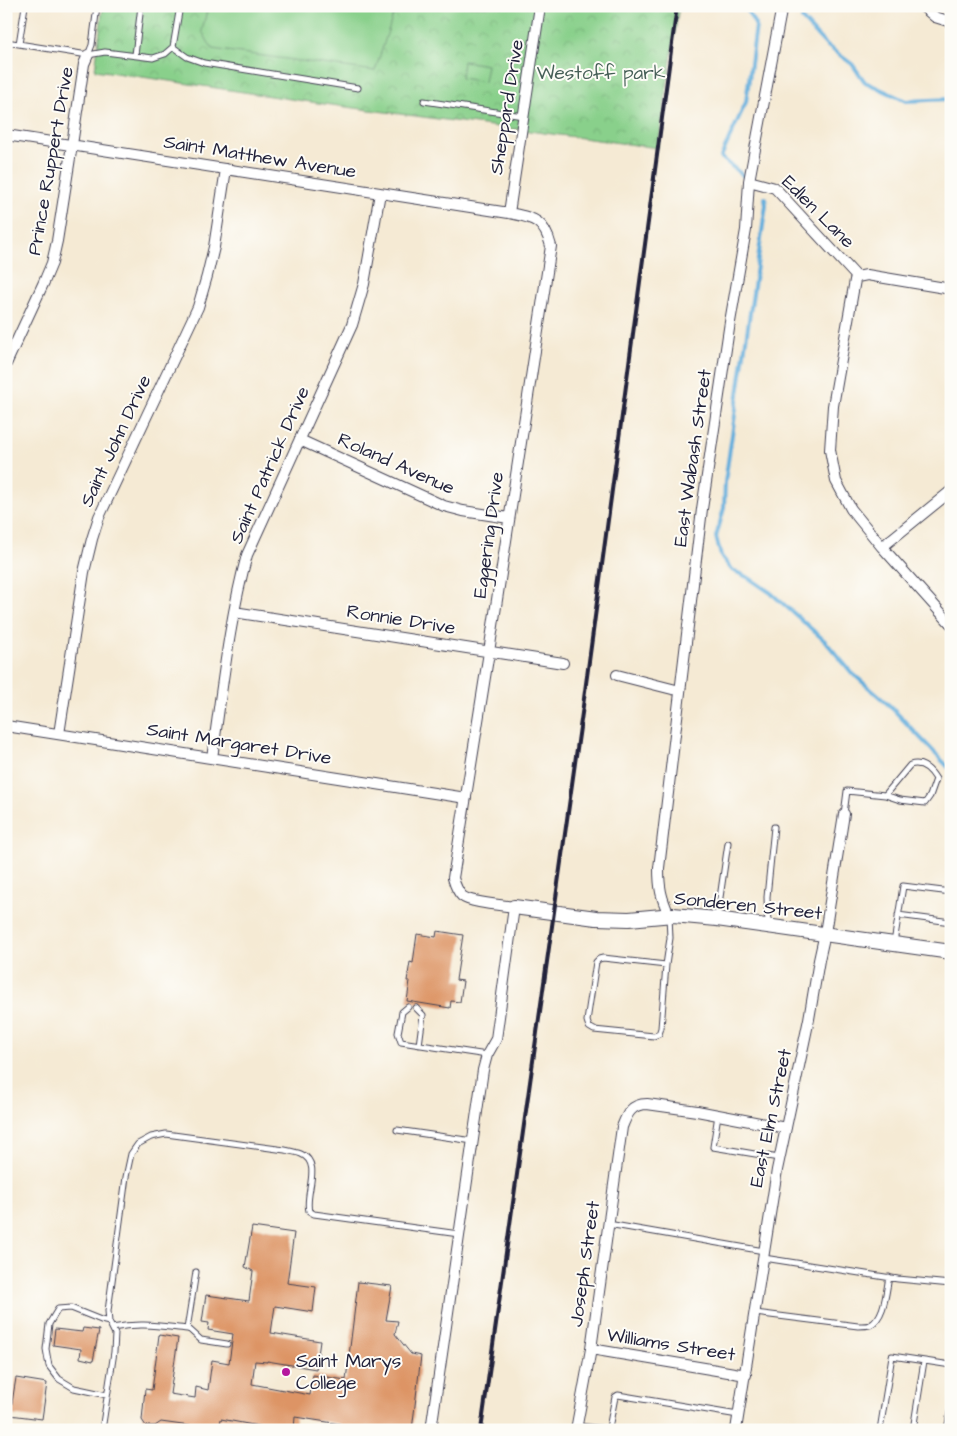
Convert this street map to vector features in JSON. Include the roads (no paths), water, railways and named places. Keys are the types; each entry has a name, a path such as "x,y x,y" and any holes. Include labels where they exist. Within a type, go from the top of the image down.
{"street":[{"name":"Sheppard Drive","path":"509,213 540,6"},
{"name":"East Wabash Street","path":"669,915 662,901 658,868 702,508 746,230 749,181 782,6"},
{"path":"922,6 935,17 951,22"},
{"name":"Prince Ruppert Drive","path":"6,364 52,263 84,64 88,55"},
{"name":"Saint Matthew Avenue","path":"6,135 509,213"},
{"name":"Saint John Drive","path":"59,734 84,572 92,539 100,517 198,307 208,276 214,247 226,169"},
{"name":"Edlen Lane","path":"749,181 775,188 858,277"},
{"name":"Saint Patrick Drive","path":"212,758 234,612 247,554 352,325 364,284 380,193"},
{"name":"Eggering Drive","path":"456,888 453,878 490,652 550,246 547,232 540,223 531,218 509,213"},
{"path":"951,289 867,275 858,277 853,283 833,406 830,450 836,481 851,509 951,624"},
{"name":"Roland Avenue","path":"300,440 444,506 509,518"},
{"path":"882,546 951,491"},
{"name":"Ronnie Drive","path":"234,612 563,663"},
{"path":"617,675 680,691"},
{"name":"Saint Margaret Drive","path":"6,726 466,798"},
{"name":"East Elm Street","path":"736,1430 780,1158 825,933 844,814"},
{"name":"Sonderen Street","path":"456,888 463,897 471,900 596,918 629,919 669,915 717,919 951,952"},
{"path":"431,1430 482,1070 496,1039 514,907"},
{"name":"Joseph Street","path":"577,1428 622,1127 627,1113 634,1106 647,1104 718,1115"},
{"path":"718,1115 786,1128"},
{"name":"Williams Street","path":"590,1349 746,1374"}],"lane":[{"path":"19,44 25,6"},
{"path":"6,42 88,55 92,45 97,6"},
{"path":"135,56 141,6"},
{"path":"180,6 173,47 187,57 204,64 358,88"},
{"name":"Prince Ruppert Drive","path":"88,55 105,52 153,58 165,54 173,47"},
{"path":"424,101 523,116"},
{"path":"844,814 847,791 885,795 900,800 925,803 930,796 936,779 927,767 915,764 910,765 885,795"},
{"path":"768,926 767,897 774,827"},
{"path":"717,919 728,843"},
{"path":"894,944 903,886 951,892"},
{"path":"666,966 599,959 596,962 587,1021 589,1027 594,1030 654,1036 659,1034 662,1028 666,966 670,938 669,915"},
{"path":"898,915 951,922"},
{"path":"408,1006 402,1012 398,1033 401,1042 488,1055"},
{"path":"416,1008 423,1015 419,1045"},
{"path":"718,1115 713,1147 780,1158"},
{"path":"397,1130 473,1141"},
{"path":"102,1430 115,1334 109,1322 108,1311 130,1154 138,1144 151,1137 166,1134 303,1154 310,1162 313,1173 307,1204 309,1211 314,1214 459,1234"},
{"path":"608,1224 888,1277 951,1284"},
{"path":"188,1329 196,1272"},
{"path":"755,1313 858,1326 869,1325 880,1314 888,1277"},
{"path":"107,1394 74,1388 59,1380 49,1366 46,1349 49,1324 58,1309 72,1308 109,1322"},
{"path":"112,1328 130,1324 143,1324 188,1329 201,1340 227,1344"},
{"path":"880,1430 892,1356 951,1365"},
{"path":"913,1430 924,1361"},
{"path":"577,1428 609,1428 614,1397 618,1396 739,1415"},
{"path":"947,1430 951,1407"}],"waterway":[{"path":"745,6 756,26 746,102 721,157 748,180"},
{"path":"802,19 826,45 852,64 865,82 906,101 951,99"},
{"path":"765,198 766,205 725,482 724,508 716,537 721,556 732,570 749,578 771,593 825,641 852,673 890,706 951,770"}],"railway":[{"path":"481,1430 583,706 677,6"}],"place":[{"name":"Saint Marys College","path":"286,1372"}],"park label":[{"name":"Westoff park","path":"601,73"}]}
